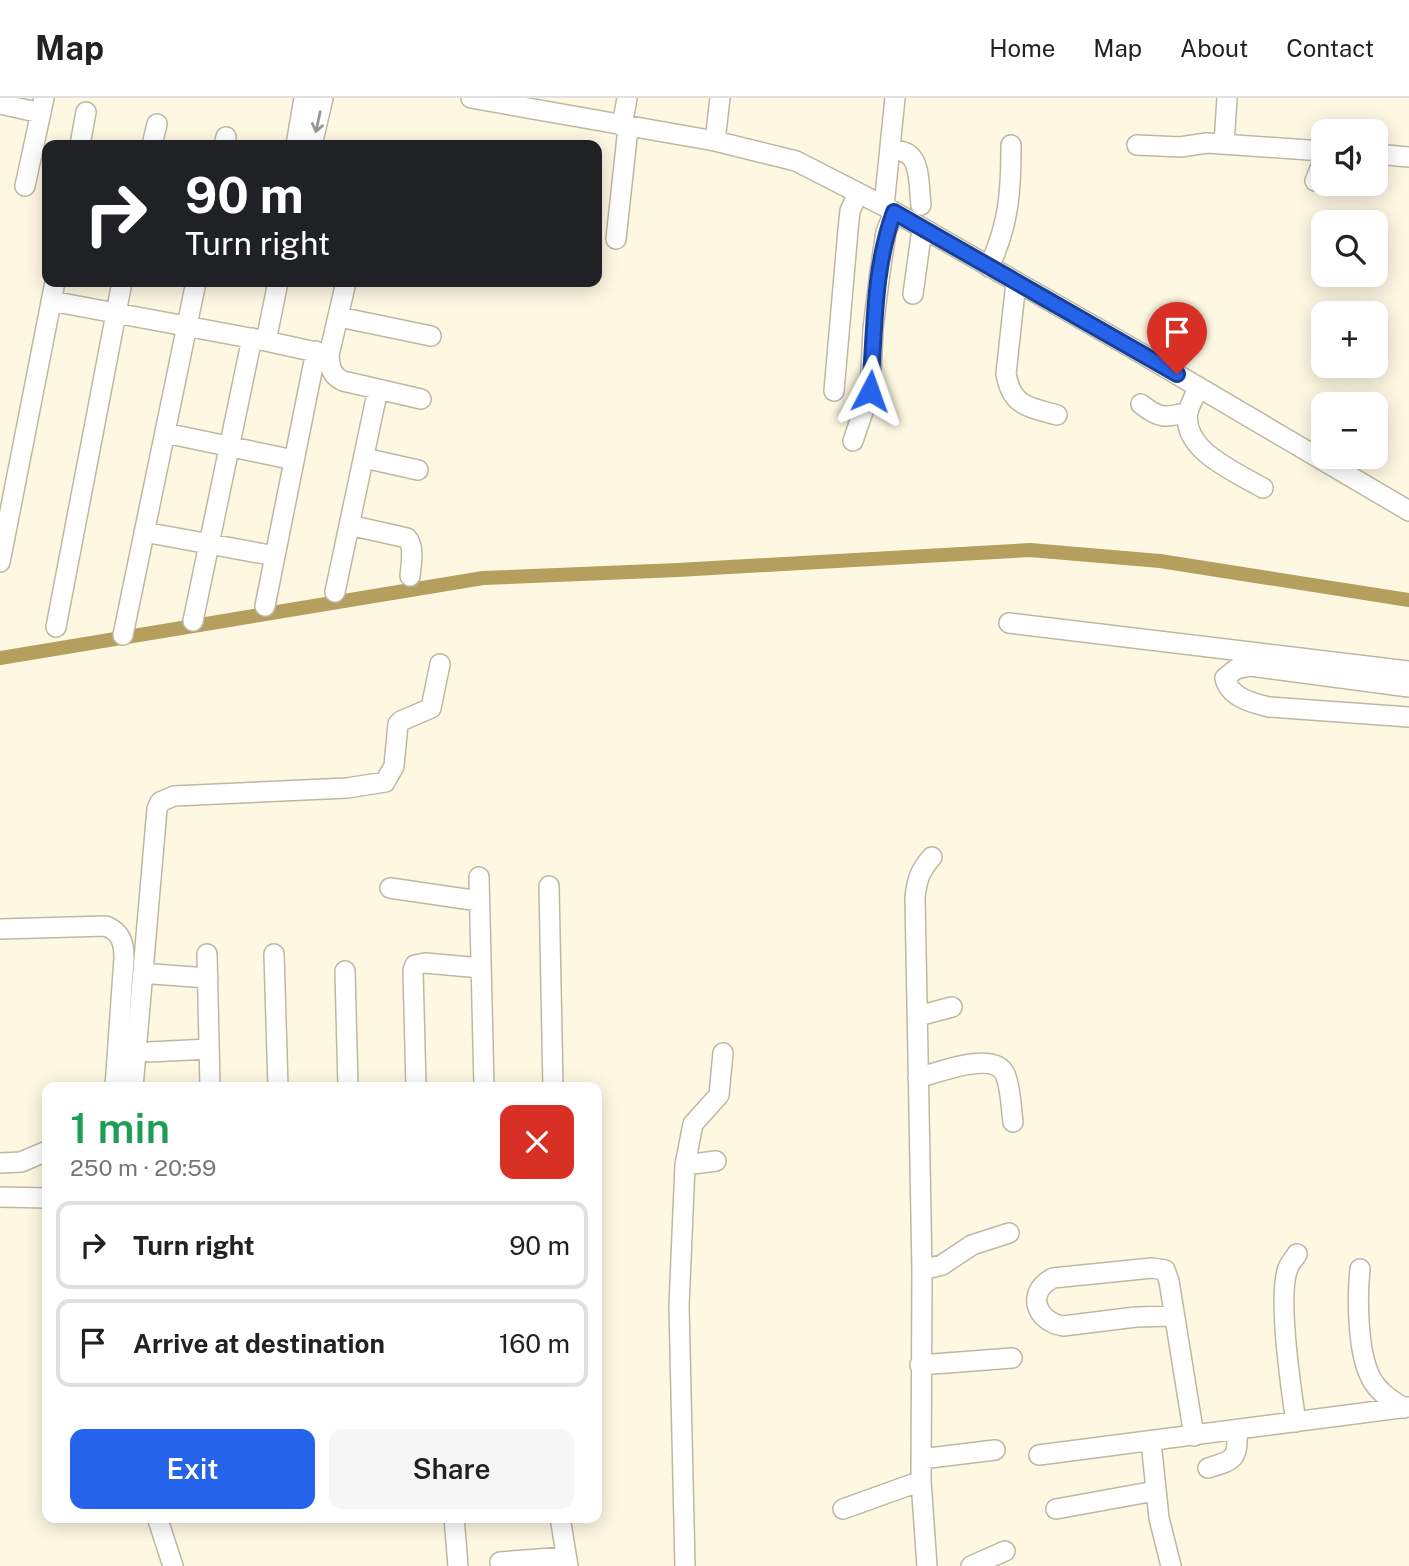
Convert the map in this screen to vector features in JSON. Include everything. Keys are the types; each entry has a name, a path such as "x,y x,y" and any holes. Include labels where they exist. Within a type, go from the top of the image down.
{"street":[{"path":"297,140 304,98"},
{"path":"313,140 323,98"},
{"path":"616,239 627,98"},
{"path":"715,141 720,98"},
{"path":"853,441 870,391 873,329 889,209 890,148 895,98"},
{"path":"1224,145 1227,98"},
{"path":"478,99 545,105 625,127 715,141 796,161 889,209 1409,511"},
{"path":"2,102 42,105 24,186"},
{"path":"81,140 86,112"},
{"path":"153,140 157,124"},
{"path":"1137,145 1180,147 1198,143 1311,150"},
{"path":"989,267 1002,241 1009,211 1011,145"},
{"path":"890,148 912,158 916,166 921,205"},
{"path":"1388,156 1409,157"},
{"path":"834,391 850,211 858,192"},
{"path":"913,294 922,229"},
{"path":"1016,282 1006,374 1009,388 1023,405 1057,415"},
{"path":"56,626 121,287"},
{"path":"123,635 195,287"},
{"path":"192,621 230,447 276,287"},
{"path":"265,606 294,460 323,353 338,317 345,287"},
{"path":"0,562 53,291 115,314 323,353"},
{"path":"338,317 431,336"},
{"path":"323,353 330,370 335,377 343,381 421,399"},
{"path":"1199,387 1188,412 1188,428 1195,444 1263,488"},
{"path":"335,592 378,389"},
{"path":"1142,404 1154,415 1188,412"},
{"path":"164,433 294,460"},
{"path":"364,457 418,470"},
{"path":"349,525 407,538 411,542 412,551 410,576"},
{"path":"144,531 275,556"},
{"path":"1009,622 1409,671"},
{"path":"133,1082 157,809 160,802 174,796 347,788 385,782 394,766 398,724 431,708 440,664"},
{"path":"1409,687 1251,666 1236,669 1225,678 1229,689 1248,702 1269,707 1409,717"},
{"path":"926,1566 921,1481 922,1270 915,897 917,880 932,857"},
{"path":"479,877 484,1082"},
{"path":"549,886 553,1082"},
{"path":"390,888 479,901"},
{"path":"0,929 106,926 112,928 122,939 124,958 115,1082"},
{"path":"207,954 210,1082"},
{"path":"274,954 278,1082"},
{"path":"416,1082 415,965 425,963 481,968"},
{"path":"345,971 348,1082"},
{"path":"153,974 208,978"},
{"path":"918,1016 952,1007"},
{"path":"149,1052 209,1049"},
{"path":"685,1566 679,1306 685,1165 693,1124 719,1095 723,1053"},
{"path":"918,1078 963,1065 998,1066 1006,1076 1013,1122"},
{"path":"0,1163 21,1162 42,1153"},
{"path":"685,1165 716,1161"},
{"path":"0,1197 42,1198"},
{"path":"922,1270 942,1265 972,1245 1009,1233"},
{"path":"1296,1422 1289,1377 1284,1304 1285,1277 1297,1254"},
{"path":"1174,1315 1063,1326 1052,1324 1043,1318 1039,1312 1037,1298 1046,1282 1053,1278 1159,1268 1168,1275 1194,1436"},
{"path":"1360,1269 1358,1309 1366,1364 1379,1389 1406,1408"},
{"path":"920,1365 1012,1358"},
{"path":"1039,1455 1406,1408"},
{"path":"1208,1468 1229,1462 1235,1457 1238,1450 1237,1430"},
{"path":"1151,1442 1159,1518 1171,1566"},
{"path":"921,1459 995,1450"},
{"path":"843,1509 921,1481"},
{"path":"1056,1509 1155,1491"},
{"path":"159,1523 173,1566"},
{"path":"454,1523 457,1566"},
{"path":"500,1562 566,1561 561,1523"},
{"path":"971,1566 1005,1550"}],"waterway":[{"path":"0,658 483,578 1030,550 1160,561 1409,600"}],"route":[{"path":"870,391 873,329 880,272 887,232 894,212 1177,374"}]}
